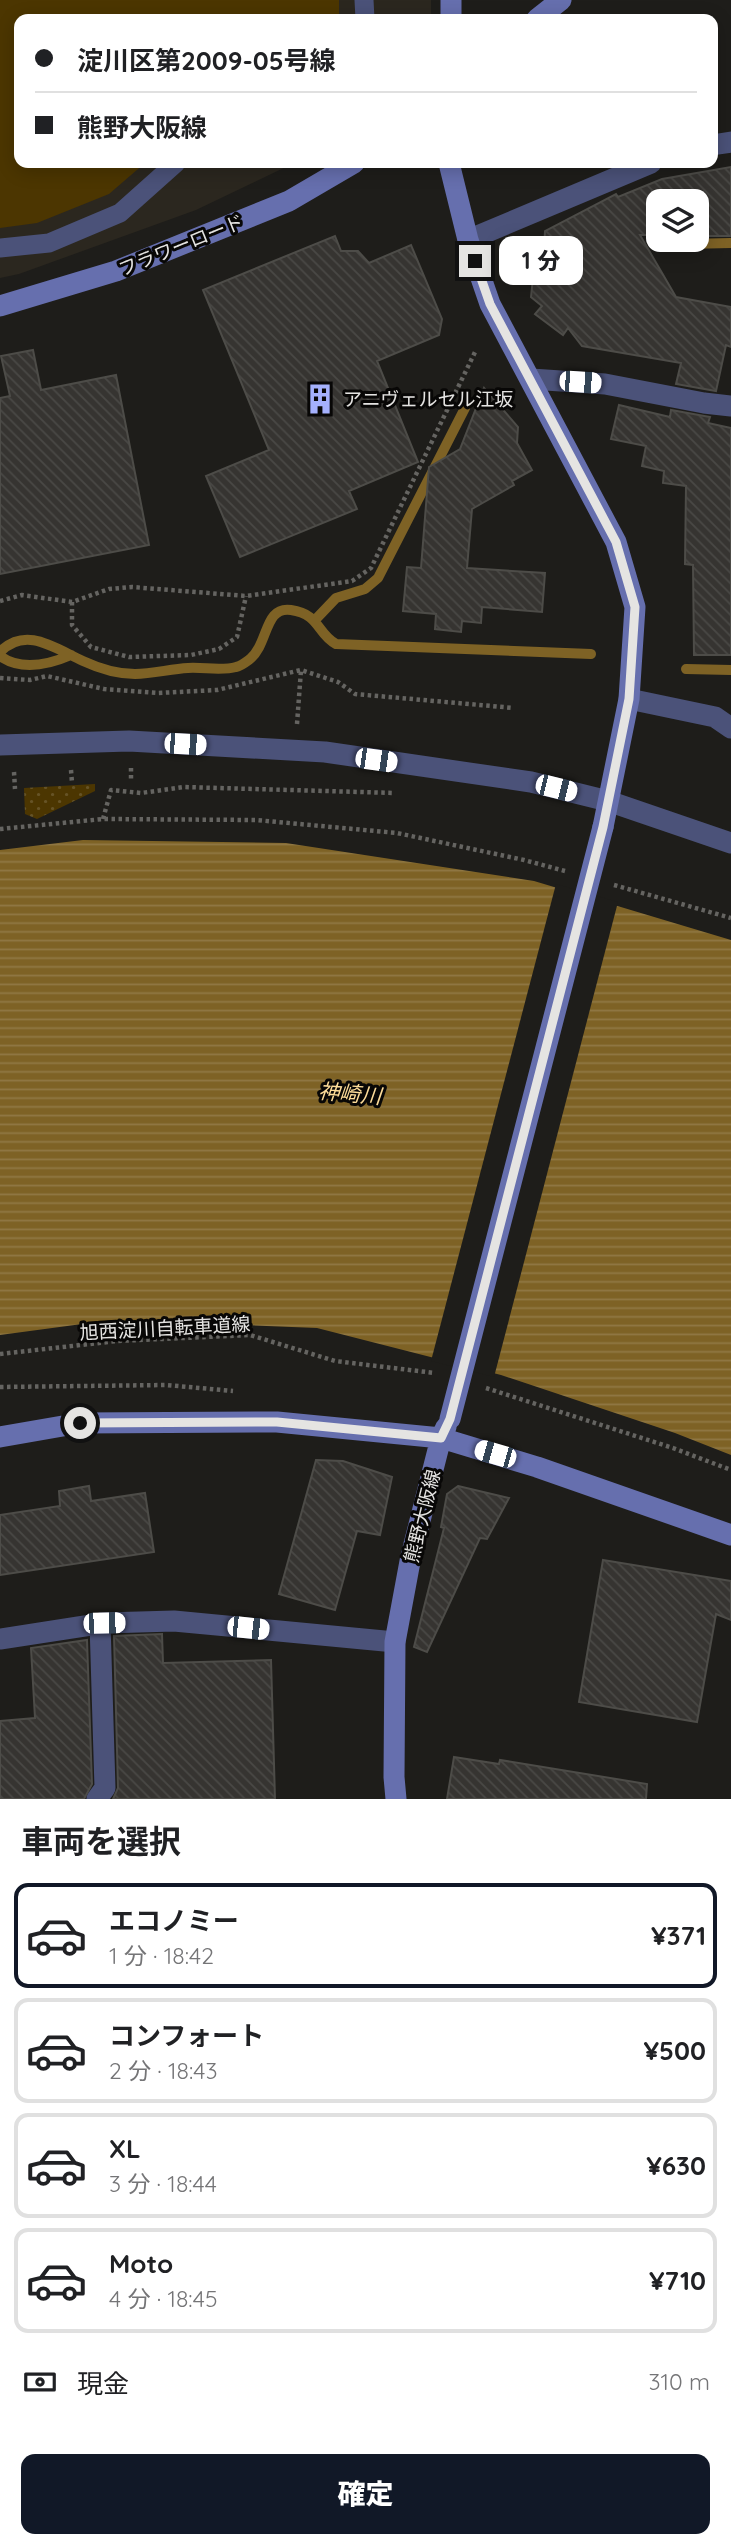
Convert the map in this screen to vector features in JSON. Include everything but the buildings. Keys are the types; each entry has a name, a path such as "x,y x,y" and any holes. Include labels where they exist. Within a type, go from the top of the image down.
{"main road":[{"path":"543,14 561,0"},
{"name":"フラワーロード","path":"0,306 116,271 289,201 345,168"},
{"name":"熊野大阪線","path":"396,1799 396,1642 411,1556 603,827 629,699 635,607 616,542 490,304 468,240 450,168"},
{"path":"0,1437 80,1423 277,1422 445,1429 537,1467 731,1535"}],"street":[{"path":"468,240 639,168"},
{"path":"531,379 605,384 731,406"},
{"path":"629,699 715,717 731,728"},
{"path":"0,745 129,741 325,752 531,782 608,801 731,843"},
{"path":"0,1639 100,1623 174,1621 396,1642"},
{"path":"97,1799 105,1788 100,1623"}],"lane":[{"path":"0,248 49,243 120,213 170,168"}],"path":[{"path":"0,601 22,595 72,602 109,589 132,587 246,596 352,581 371,568 477,350"},
{"path":"72,602 72,625 90,647 129,657 141,657 191,655 219,649 237,637 246,596"},
{"path":"0,678 30,680 47,676 104,689 158,693 217,690 301,670 338,682 355,694 514,708"},
{"path":"298,725 301,670"},
{"path":"71,765 72,783"},
{"path":"131,765 131,781"},
{"path":"103,819 111,790 141,793 184,787 397,793"},
{"path":"0,829 103,819 256,820 397,833 576,874"},
{"path":"602,882 731,918"},
{"name":"旭西淀川自転車道線","path":"0,1354 117,1341 250,1335 335,1361 440,1373"},
{"path":"479,1386 673,1448 731,1470"}],"shaded area":[{"path":"0,0 431,0 431,14 14,14 14,168 284,168 196,210 19,274 0,278"},
{"path":"0,0 339,0 339,14 14,14 14,168 139,168 109,194 37,223 0,228"},
{"path":"95,784 95,791 37,819 25,814 24,788"}],"water":[{"name":"神崎川","path":"83,840 286,843 534,881 731,940 731,1455 675,1433 501,1375 317,1328 112,1320 0,1335 0,850"}],"pier":[{"path":"556,884 618,902 494,1377 431,1361"}],"waterway":[{"path":"709,244 731,243"},
{"path":"315,620 336,598 365,589 378,578 465,408"},
{"path":"0,652 20,640 31,640 52,646 95,666 121,673 231,668 243,664 256,652 276,614 282,610 291,610 308,616 336,644 591,654"},
{"path":"0,656 17,664 35,665 71,655"},
{"path":"686,669 731,670"}],"place":[{"name":"アニヴェルセル江坂","path":"320,399"}],"route":[{"path":"80,1423 277,1422 441,1438 450,1419 603,827 629,699 635,607 616,542 490,304 475,261"}]}
